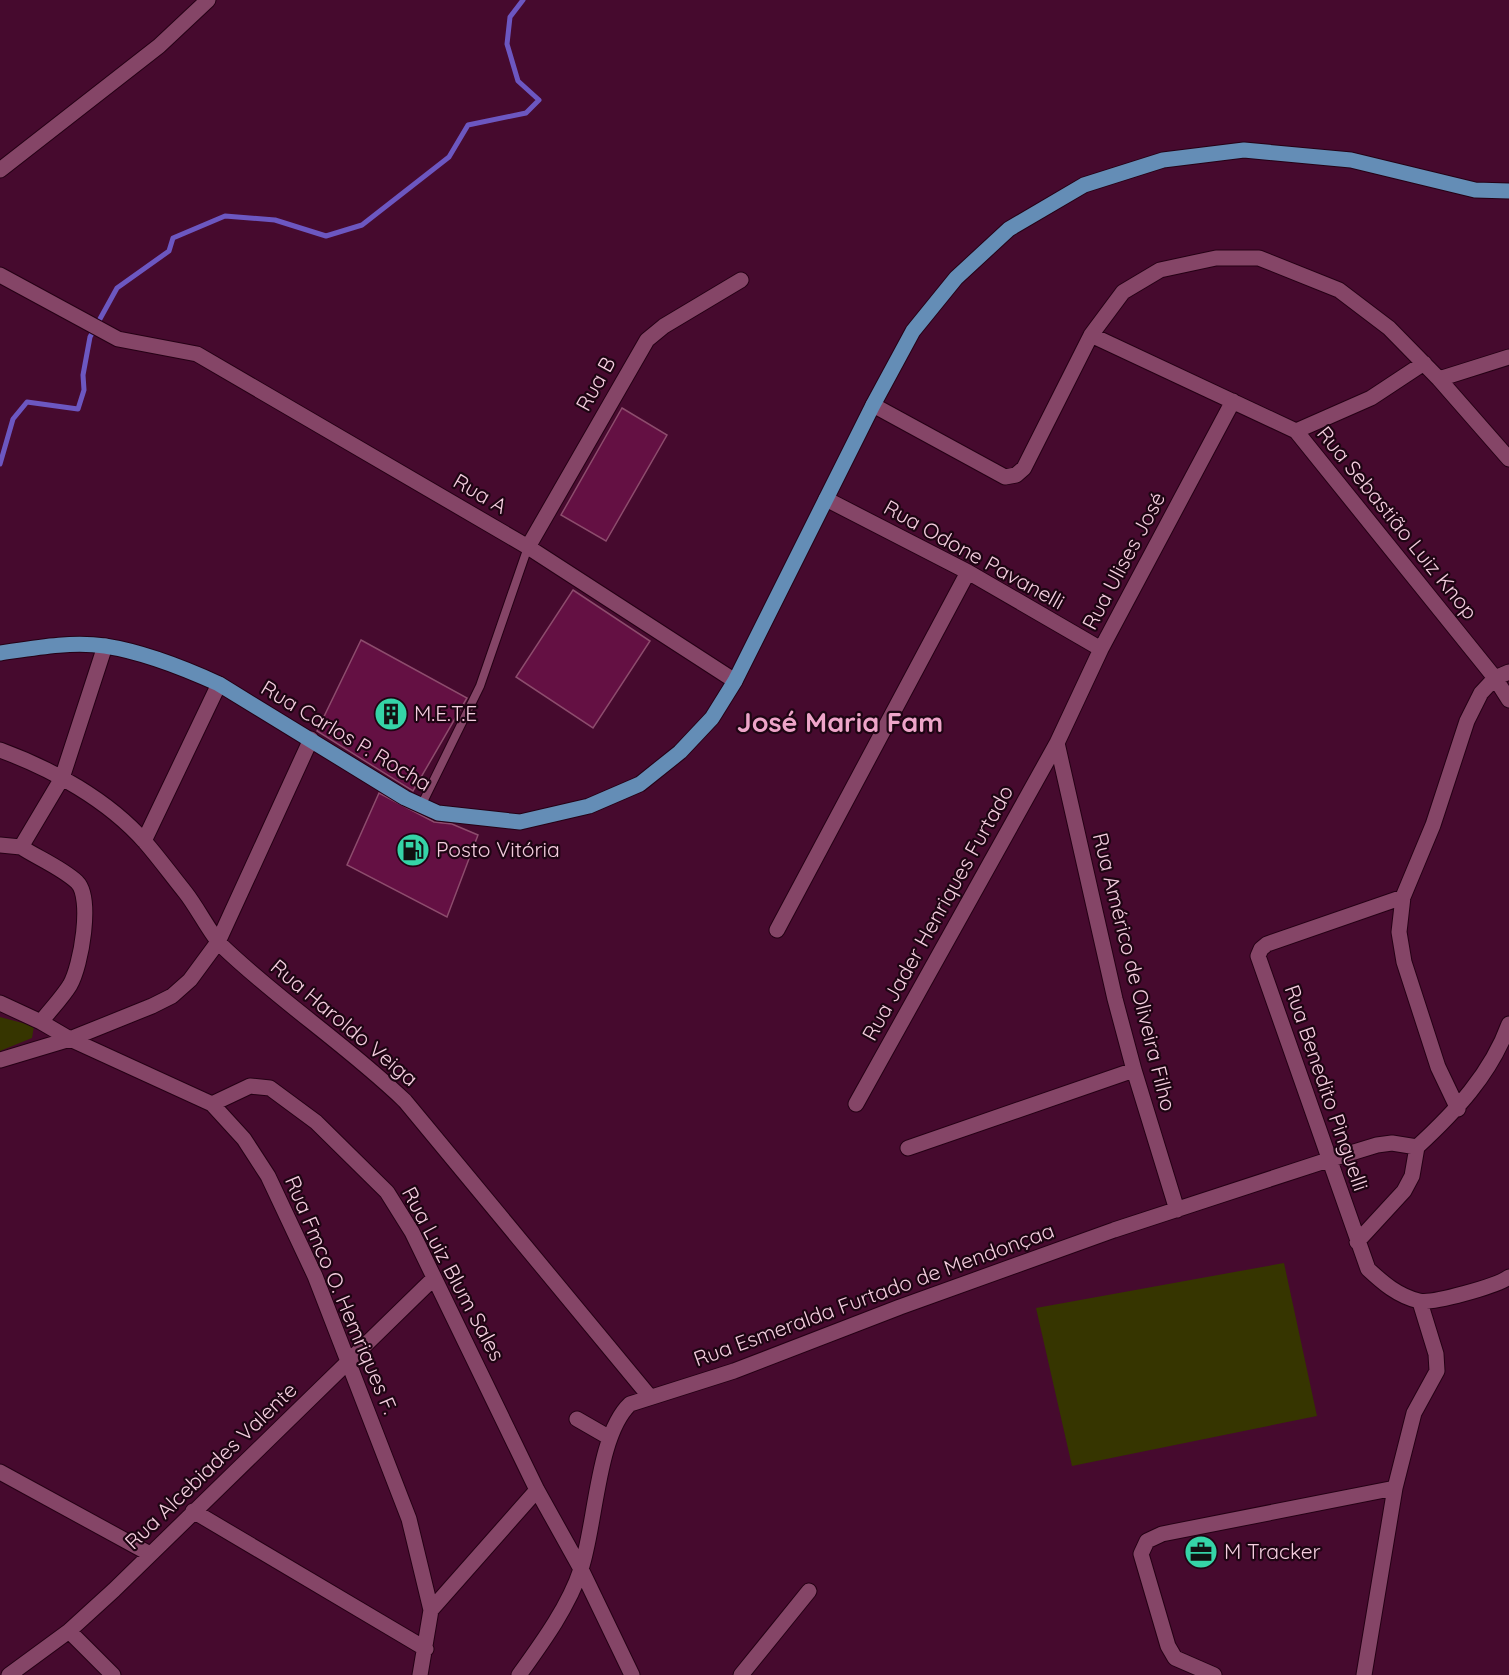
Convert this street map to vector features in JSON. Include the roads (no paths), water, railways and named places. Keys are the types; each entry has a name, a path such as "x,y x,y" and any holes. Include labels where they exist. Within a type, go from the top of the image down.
{"main road":[{"name":"Rua Carlos P. Rocha","path":"0,652 53,646 105,646 162,662 219,684 421,806 438,813 520,822 589,806 640,784 680,752 712,717 735,681 873,405 913,331 956,278 1009,229 1084,185 1163,160 1244,150 1351,160 1475,190 1509,191"}],"street":[{"path":"0,170 159,46 208,0"},
{"path":"873,405 1005,477 1016,475 1024,468 1091,335 1124,292 1160,270 1216,258 1258,258 1339,290 1389,328 1439,379 1509,459"},
{"name":"Rua A","path":"0,275 118,339 197,354 528,547 735,681"},
{"name":"Rua B","path":"528,547 646,340 664,326 741,280"},
{"name":"Rua Sebastião Luiz Knop","path":"1091,335 1296,431 1502,675 1509,700"},
{"path":"1439,379 1509,357"},
{"path":"1296,431 1371,398 1424,363"},
{"name":"Rua Ulises José","path":"1057,743 1101,649 1233,401"},
{"name":"Rua Odone Pavanelli","path":"826,499 968,572 1101,649"},
{"path":"777,930 968,572"},
{"path":"21,847 62,778 105,646"},
{"path":"1458,1109 1438,1067 1404,962 1400,932 1403,897 1433,825 1467,721 1481,693 1502,675"},
{"path":"144,841 219,684"},
{"path":"0,1060 70,1039 172,996 190,980 218,942 311,740"},
{"name":"Rua Américo de Oliveira Filho","path":"1057,743 1134,1070 1177,1210"},
{"name":"Rua Jader Henriques Furtado","path":"856,1104 1057,743"},
{"name":"Rua Haroldo Veiga","path":"0,750 62,778 106,809 144,841 201,913 218,942 256,977 370,1067 405,1101 650,1397"},
{"path":"0,845 21,847 76,882 84,893 86,906 76,972 70,985 41,1022"},
{"name":"Rua Benedito Pinguelli","path":"1403,897 1267,944 1258,956 1368,1269 1388,1288 1420,1302"},
{"name":"Rua Fmco O. Hemriques F.","path":"0,1003 41,1022 70,1039 212,1104 244,1139 268,1176 315,1276 409,1519 431,1610 420,1675"},
{"path":"1357,1242 1404,1191 1412,1176 1417,1147 1458,1109 1492,1059 1509,1024"},
{"path":"908,1148 1134,1070"},
{"name":"Rua Luiz Blum Sales","path":"212,1104 250,1086 270,1088 316,1122 387,1191 412,1232 537,1490 581,1569 632,1675"},
{"name":"Rua Esmeralda Furtado de Mendonçaa","path":"519,1675 561,1610 581,1569 610,1438 619,1415 630,1404 734,1371 900,1307 1328,1160 1377,1145 1392,1143 1417,1147"},
{"path":"1364,1675 1395,1488 1414,1413 1437,1371 1437,1354 1420,1302 1462,1294 1509,1277"},
{"name":"Rua Alcebiades Valente","path":"9,1675 69,1632 293,1413 350,1362 434,1278"},
{"path":"577,1419 610,1438"},
{"path":"0,1473 150,1554"},
{"path":"1214,1675 1175,1658 1168,1646 1141,1554 1146,1541 1162,1534 1395,1488"},
{"path":"431,1610 537,1490"},
{"path":"193,1511 426,1649"},
{"path":"741,1675 809,1591"},
{"path":"69,1632 113,1675"}],"lane":[{"path":"421,806 480,686 528,547"}],"waterway":[{"path":"0,464 13,419 27,402 78,409 84,390 83,375 90,337 117,288 169,251 173,238 225,216 275,220 326,236 362,225 449,157 468,125 526,113 539,100 518,81 507,44 510,17 523,0"}],"place":[{"name":"M.E.T.E","path":"391,714"},
{"name":"Posto Vitória","path":"413,850"},
{"name":"M Tracker","path":"1201,1552"}],"district":[{"name":"José Maria Fam","path":"840,723"}]}
